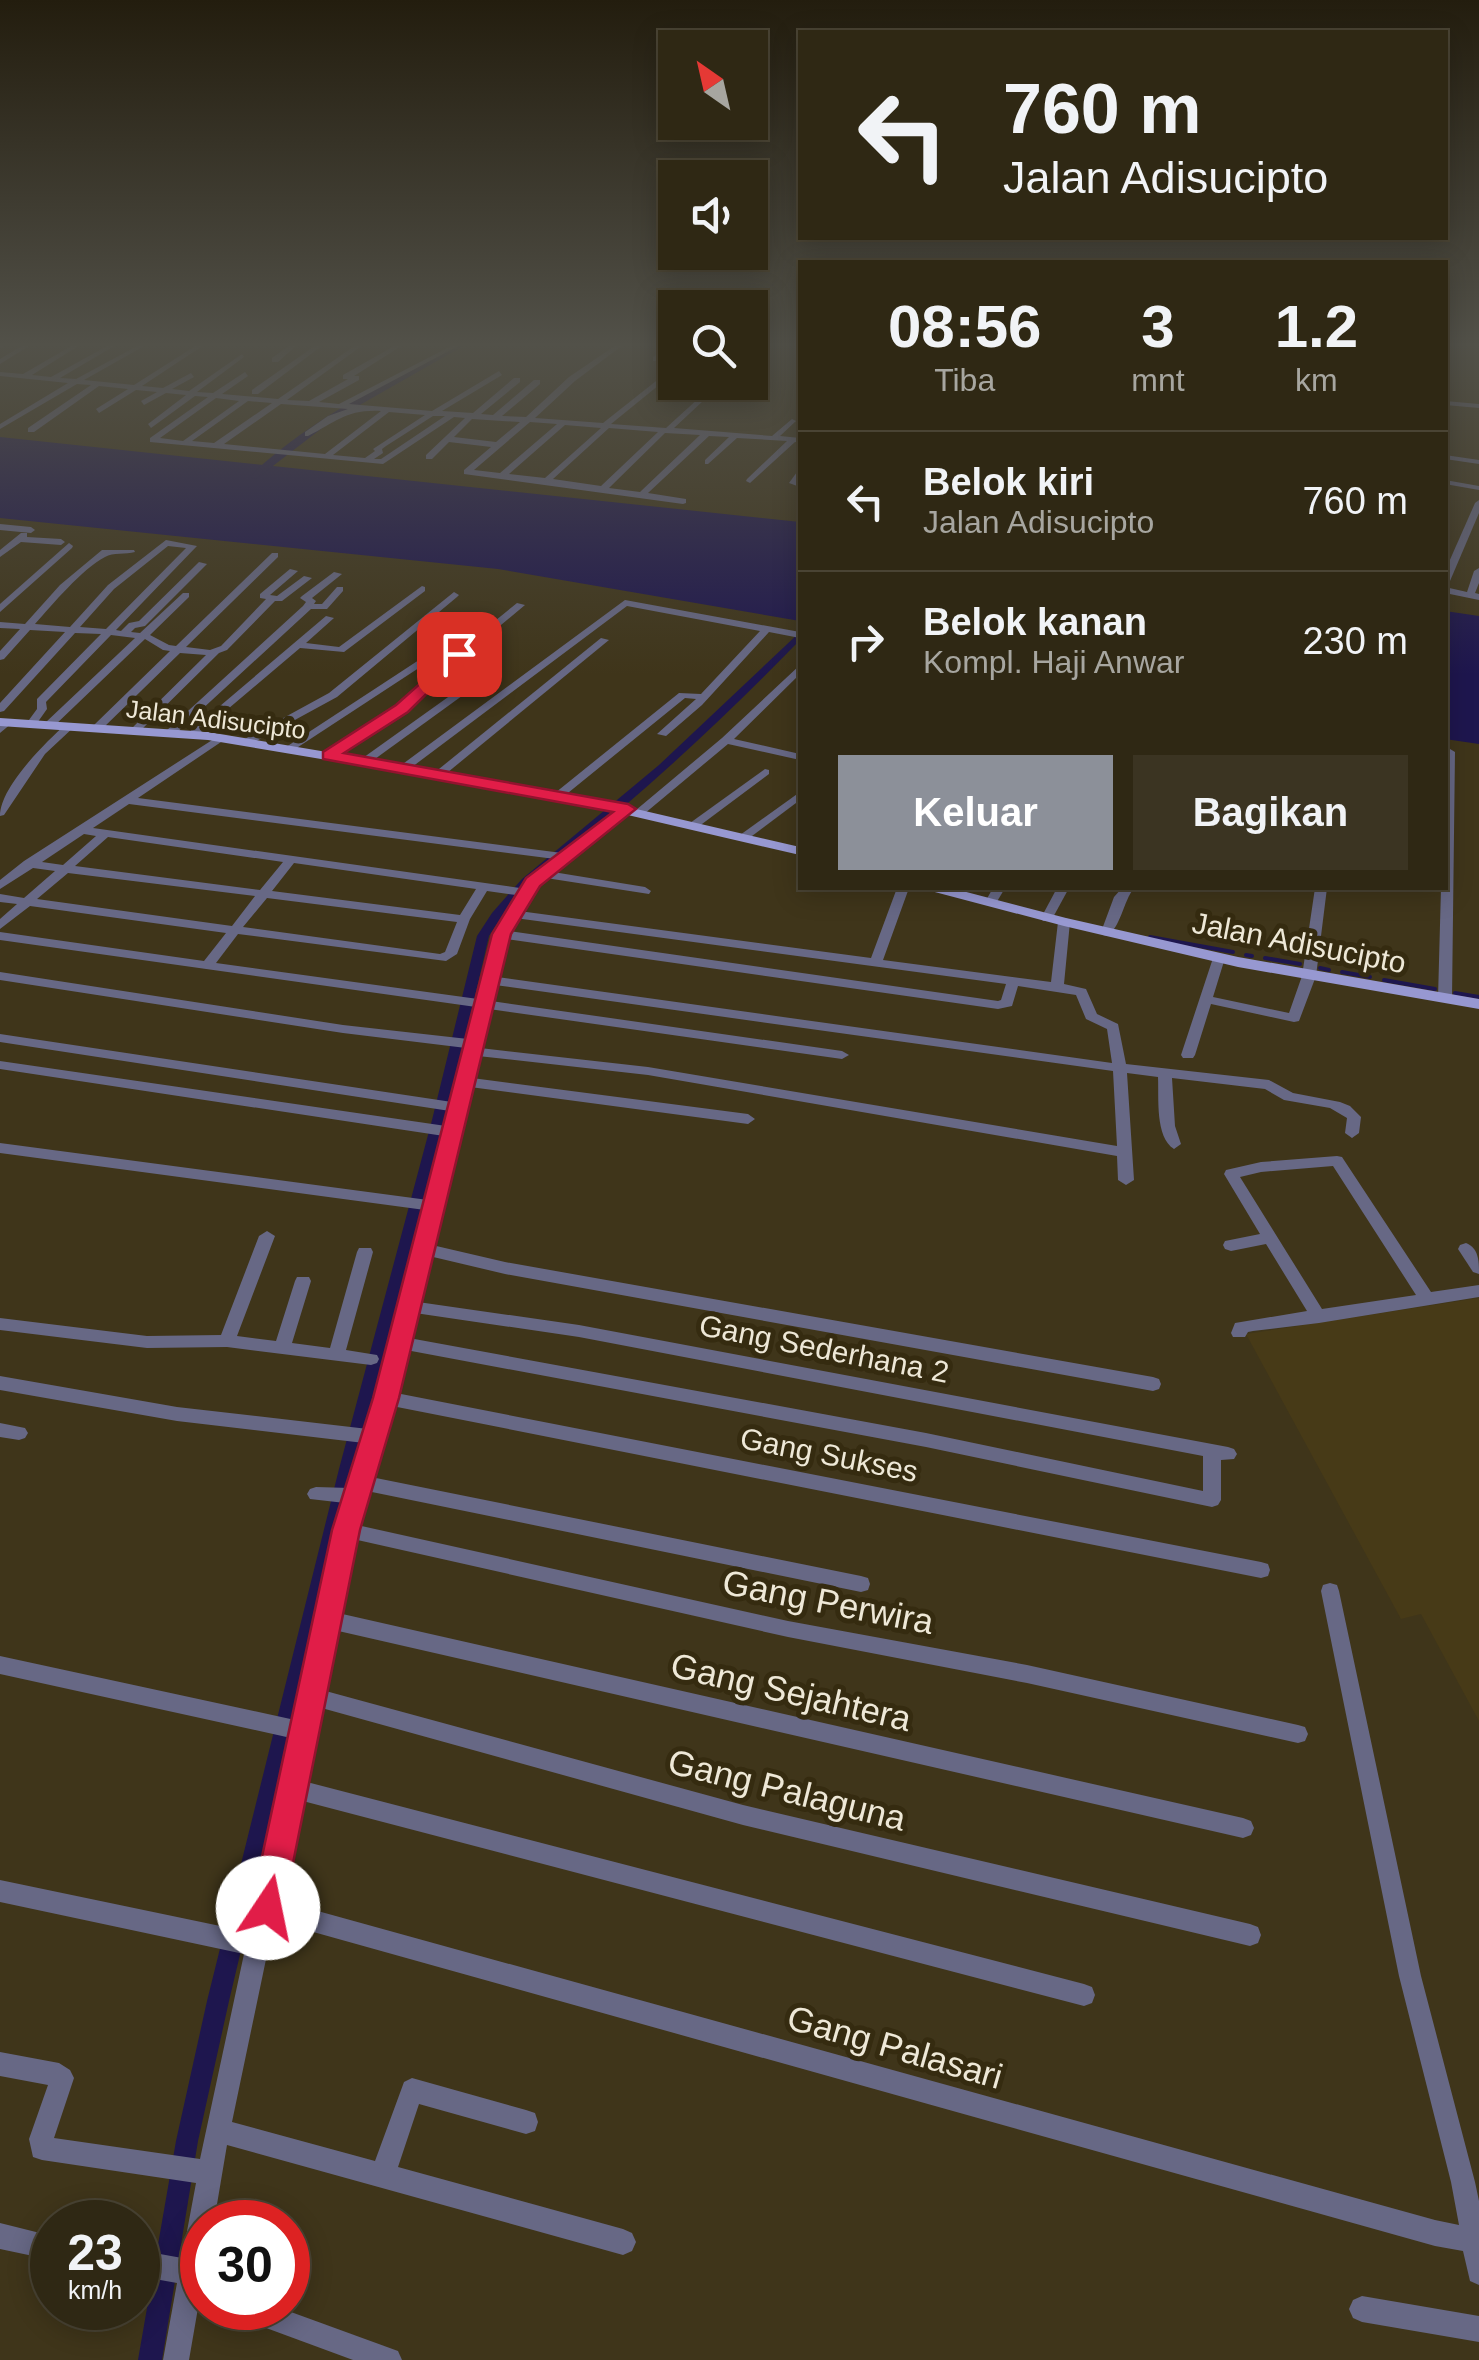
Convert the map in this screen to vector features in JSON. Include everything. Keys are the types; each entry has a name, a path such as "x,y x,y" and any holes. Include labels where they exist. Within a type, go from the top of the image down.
{"main road":[{"name":"Jalan Adisucipto","path":"2,725 192,734 631,810"},
{"path":"631,810 798,850"},
{"name":"Jalan Adisucipto","path":"953,890 995,895 1048,918 1219,958 1479,1004"}],"street":[{"path":"329,455 383,462 393,455"},
{"path":"368,459 373,455"},
{"path":"486,455 467,472 684,500"},
{"path":"501,476 525,455"},
{"path":"547,481 574,455"},
{"path":"604,488 640,455"},
{"path":"643,494 684,455"},
{"path":"708,462 715,455"},
{"path":"750,481 779,455"},
{"path":"1448,457 1479,462"},
{"path":"1448,483 1479,488"},
{"path":"1448,574 1479,504"},
{"path":"0,527 31,530 0,554"},
{"path":"0,609 65,544 19,539"},
{"path":"0,708 124,573 166,543 193,546 42,700 42,708 31,724"},
{"path":"0,657 64,586 104,552 131,552"},
{"path":"98,727 275,555"},
{"path":"123,634 132,625 142,624 202,564"},
{"path":"293,571 263,596 279,599 307,578"},
{"path":"1448,591 1475,596 1479,571"},
{"path":"170,732 308,606 311,601 304,598 337,574"},
{"path":"298,645 340,651 422,588"},
{"path":"308,606 324,607 340,590"},
{"path":"247,742 333,695 454,595"},
{"path":"49,725 186,596"},
{"path":"135,730 273,598"},
{"path":"404,768 625,603 798,635"},
{"path":"329,756 402,709 432,676 520,605"},
{"path":"192,734 328,618"},
{"path":"0,626 110,632 144,637 174,650 216,652"},
{"path":"662,734 704,697 767,629"},
{"path":"438,775 604,640"},
{"path":"288,750 426,660"},
{"path":"200,2200 204,2172 218,2130 250,1944 268,1908 291,1788 295,1728 311,1696 325,1619 358,1489 365,1436 386,1398 384,1361 399,1342 424,1249 445,1132 445,1106 465,1082 478,1004 510,914 514,890 726,740 798,670"},
{"path":"364,762 490,672"},
{"path":"559,796 683,695 704,697"},
{"path":"0,813 42,752 70,726"},
{"path":"0,874 6,865 214,737"},
{"path":"726,740 798,757"},
{"path":"1448,850 1450,752"},
{"path":"694,826 765,772"},
{"path":"0,885 126,800 156,775"},
{"path":"744,837 798,796"},
{"path":"126,800 552,861 645,891"},
{"path":"80,830 514,890"},
{"path":"0,925 103,836"},
{"path":"206,965 292,859"},
{"path":"28,864 464,919"},
{"path":"0,898 441,958 450,954 484,885"},
{"path":"875,964 902,890"},
{"path":"1048,918 1063,890"},
{"path":"1106,932 1126,890"},
{"path":"1206,1000 1294,1018 1309,976 1321,890"},
{"path":"1445,998 1447,890"},
{"path":"510,914 1081,992 1090,1016 1114,1026 1126,1180"},
{"path":"1057,987 1064,922"},
{"path":"501,934 998,1005 1007,1003 1012,981"},
{"path":"0,936 842,1054"},
{"path":"1188,1055 1219,958"},
{"path":"0,976 705,1080 1124,1152"},
{"path":"489,980 1269,1086 1284,1098 1345,1107 1354,1116 1352,1133"},
{"path":"0,1038 445,1106"},
{"path":"0,1064 445,1132"},
{"path":"1165,1074 1168,1126 1174,1144"},
{"path":"465,1082 748,1120"},
{"path":"0,1148 434,1206"},
{"path":"1318,1317 1231,1174 1261,1167 1338,1161 1428,1300"},
{"path":"227,1341 267,1236"},
{"path":"1231,1244 1270,1238"},
{"path":"424,1249 504,1268 1152,1384"},
{"path":"1466,1249 1479,1268"},
{"path":"336,1355 365,1252"},
{"path":"282,1348 303,1281"},
{"path":"1239,1333 1241,1327 1253,1324 1479,1291"},
{"name":"Gang Sederhana 2","path":"399,1342 944,1444 1212,1500 1220,1452 579,1330 407,1306"},
{"path":"0,1324 146,1342 227,1341 384,1361"},
{"path":"0,1384 176,1414 365,1436"},
{"name":"Gang Sukses","path":"386,1398 1261,1570"},
{"path":"0,1430 19,1434"},
{"path":"316,1494 358,1489 861,1584"},
{"name":"Gang Perwira","path":"346,1530 788,1630 1027,1674 1298,1734"},
{"path":"1330,1591 1410,1976 1463,2182 1479,2272"},
{"name":"Gang Sejahtera","path":"325,1619 1243,1828"},
{"path":"0,1665 295,1728"},
{"name":"Gang Palaguna","path":"311,1696 744,1815 1250,1934"},
{"path":"291,1788 1084,1995"},
{"path":"0,1892 250,1944"},
{"name":"Gang Palasari","path":"268,1908 1398,2223 1474,2240"},
{"path":"0,2064 59,2074 62,2078 40,2139 42,2148 204,2172"},
{"path":"383,2175 412,2090 526,2122"},
{"path":"218,2130 624,2242"},
{"path":"0,2236 30,2243"},
{"path":"1362,2310 1479,2329"},
{"path":"176,2360 181,2330"},
{"path":"306,2330 389,2360"}],"shaded area":[{"path":"0,455 171,455 798,522 798,621 498,569 0,518"},
{"path":"1448,611 1479,616 1479,744 1448,739"},
{"path":"1479,1298 1479,1721 1421,1614 1401,1619 1246,1334"}],"waterway":[{"path":"253,477 279,455"},
{"path":"150,2360 187,2141 218,2001 347,1469 483,936 526,882 663,767 798,637"},
{"path":"1150,937 1233,952"},
{"path":"1246,955 1252,956"},
{"path":"1265,958 1300,964"},
{"path":"1320,968 1329,970"},
{"path":"1342,972 1370,977"},
{"path":"1384,980 1435,989"},
{"path":"1455,993 1479,997"}],"route":[{"path":"268,1908 346,1530 386,1398 501,934 532,882 628,809 329,756 402,709 459,654"}]}
